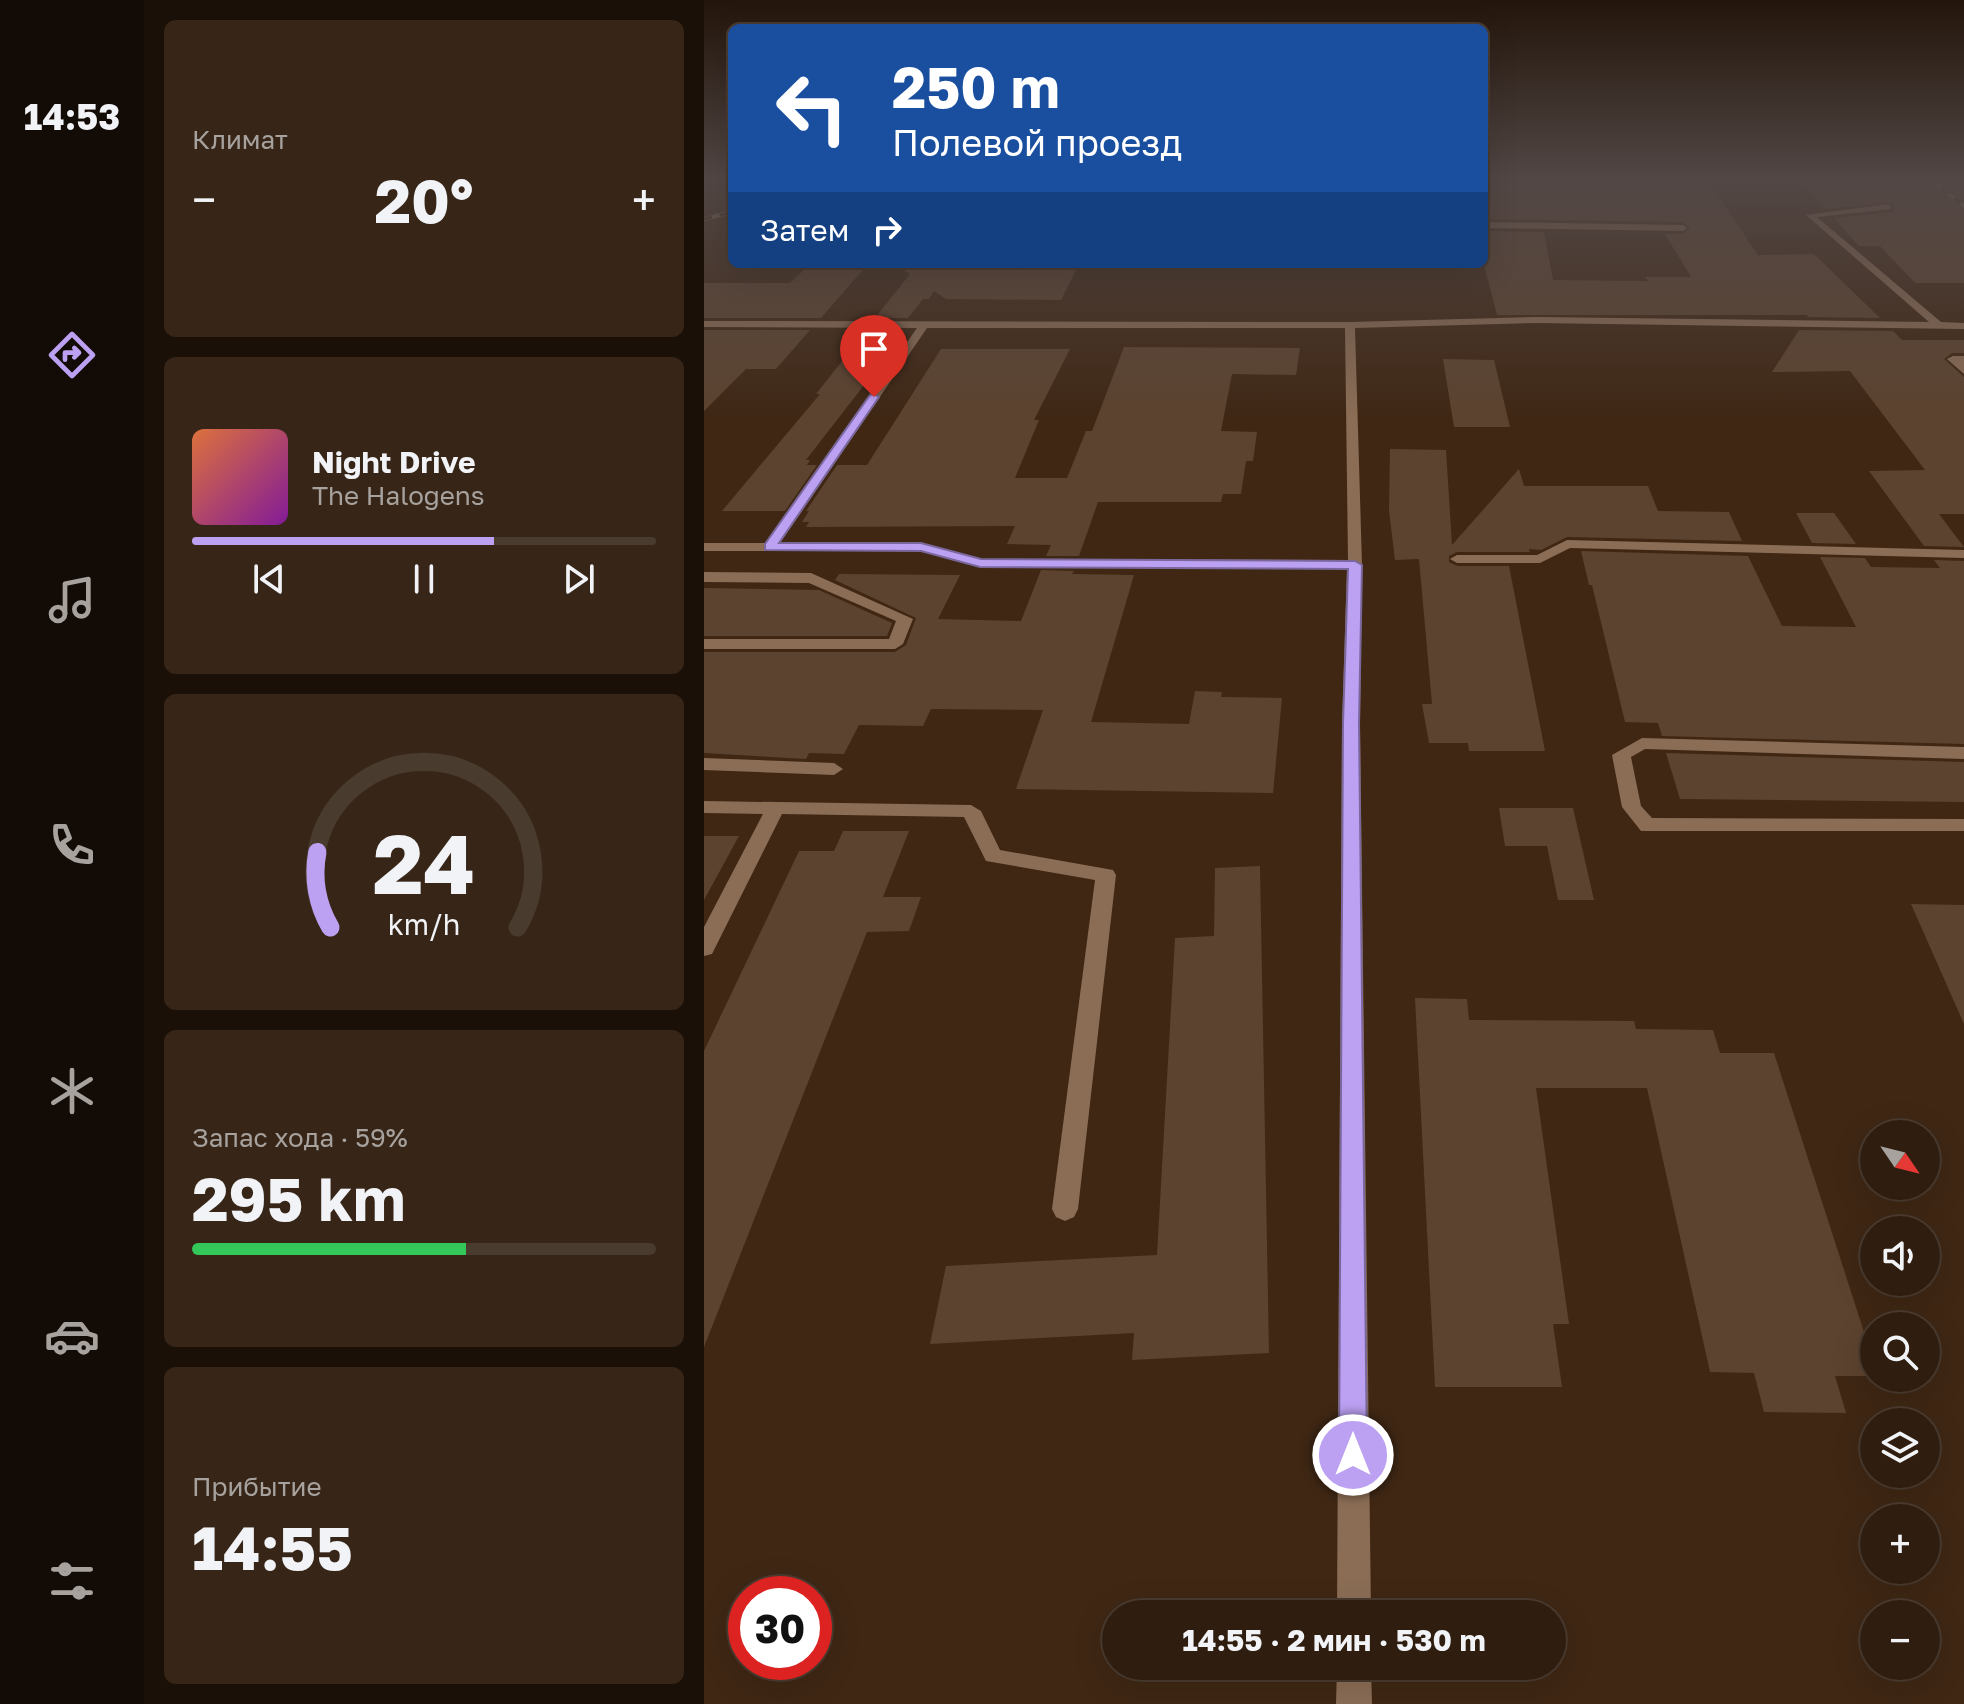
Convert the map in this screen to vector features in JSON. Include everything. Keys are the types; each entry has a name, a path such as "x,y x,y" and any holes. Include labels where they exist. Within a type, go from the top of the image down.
{"street":[{"path":"1861,259 1938,325"},
{"path":"704,324 1350,325 1537,320 1964,326"},
{"path":"770,547 926,322"},
{"path":"1350,325 1355,565 1351,724 1354,1600"},
{"path":"1964,359 1953,359 1964,371"},
{"path":"1457,559 1540,559 1567,544 1964,554"},
{"path":"704,547 921,547 980,563 1355,565"},
{"path":"704,577 811,578 905,619 895,644 704,644"},
{"path":"1964,753 1642,743 1621,755 1632,807 1648,826 1659,822 1964,825"},
{"path":"704,764 834,769"},
{"path":"704,807 971,811 993,856 1106,875 1065,1209"},
{"path":"704,948 776,807"},
{"path":"1354,1680 1354,1704"}],"building":[{"path":"1488,259 1549,259 1553,280 1648,281 1645,277 1691,277 1680,259 1819,259 1880,318 1808,315 1497,315 1485,268 1488,268"},
{"path":"1892,259 1964,259 1964,283 1915,283"},
{"path":"806,268 865,268 821,318 704,318 704,283 790,283"},
{"path":"900,268 1077,268 1061,300 946,299 934,291 908,318 875,318 910,274"},
{"path":"704,330 810,330 776,369 746,369 704,411"},
{"path":"1799,330 1893,331 1902,340 1964,340 1964,353 1952,353 1944,359 1964,377 1964,514 1939,514 1964,547 1924,546 1869,471 1925,470 1850,371 1772,372"},
{"path":"866,331 899,331 886,349 892,349 806,460 810,460 807,465 817,465 785,511 722,511 820,394 816,394"},
{"path":"1124,347 1300,348 1296,375 1232,374 1221,431 1257,432 1253,461 1246,461 1241,494 1223,494 1221,502 1098,502 1079,556 1046,556 1051,545 1007,544 1015,526 806,527 809,522 802,522 837,465 867,465 941,349 1070,349 1034,420 1039,420 1015,478 1067,478 1086,431 1092,431"},
{"path":"1443,359 1494,360 1510,427 1454,427"},
{"path":"1390,449 1446,450 1452,545 1519,469 1524,486 1648,486 1658,511 1729,512 1742,541 1567,537 1541,550 1529,549 1530,552 1457,552 1449,556 1449,562 1457,566 1509,566 1545,751 1469,751 1468,743 1429,743 1422,704 1432,704 1419,559 1395,560 1389,511"},
{"path":"1796,513 1834,513 1856,544 1812,543"},
{"path":"1581,551 1748,556 1782,626 1856,627 1820,557 1865,558 1871,567 1940,568 1934,560 1964,561 1964,744 1662,736 1658,723 1625,722"},
{"path":"1041,570 1134,575 1091,722 1189,724 1195,691 1222,692 1221,697 1282,698 1273,793 1016,789 1043,710 931,709 923,726 859,725 844,754 809,753 806,759 704,753 704,652 895,652 906,645 916,618 835,580 839,574 960,575 938,619 1021,621"},
{"path":"704,588 819,590 892,623 887,636 704,636"},
{"path":"1666,753 1964,762 1964,802 1680,799"},
{"path":"1499,808 1573,808 1594,900 1558,900 1547,846 1505,846"},
{"path":"843,831 909,831 883,897 921,897 909,931 867,932 704,1347 704,1051 799,851 834,851"},
{"path":"704,836 739,836 704,900"},
{"path":"1260,866 1269,1353 1132,1360 1134,1333 930,1344 946,1266 1157,1255 1175,938 1214,936 1215,868"},
{"path":"1911,904 1964,905 1964,1024"},
{"path":"1415,998 1467,999 1469,1020 1634,1021 1636,1029 1713,1030 1720,1053 1774,1053 1860,1320 1860,1376 1835,1376 1846,1413 1764,1412 1754,1373 1710,1372 1647,1088 1536,1088 1569,1324 1553,1324 1562,1387 1435,1387"}],"route":[{"path":"874,397 770,547 921,547 980,563 1355,565 1351,724 1353,1455"}]}
